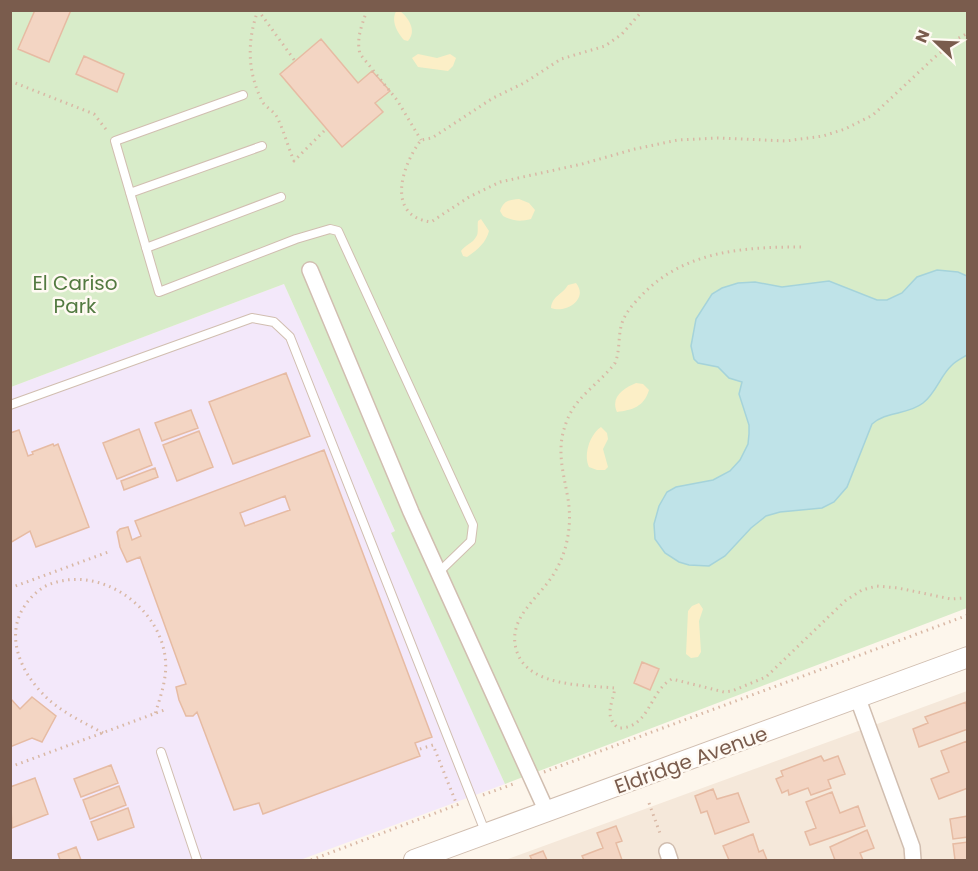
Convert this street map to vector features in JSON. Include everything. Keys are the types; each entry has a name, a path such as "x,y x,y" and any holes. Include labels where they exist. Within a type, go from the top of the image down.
{"street":[{"path":"310,270 411,512 440,571 547,812"},
{"name":"Eldridge Avenue","path":"414,861 968,657"},
{"path":"858,699 912,847 913,861"}],"lane":[{"path":"243,95 115,141 159,292 296,239 330,230 338,231 473,525 471,541 440,571"},
{"path":"130,193 262,146"},
{"path":"146,248 281,197"},
{"path":"10,405 252,318 274,322 290,337 486,835"},
{"path":"161,752 197,861"}],"path":[{"path":"295,62 258,10 249,40 253,76 262,103 277,116 294,161 326,129"},
{"path":"367,10 357,45 360,54 397,100 422,140"},
{"path":"643,10 622,34 605,46 561,59 525,83 493,98 438,134 422,140 409,159 402,182 402,198 411,214 431,222 469,197 500,182 582,164 635,148 678,140 717,138 786,141 823,136 845,129 873,115 942,51 968,33"},
{"path":"10,81 94,114 115,141"},
{"path":"801,247 736,250 688,263 650,287 625,316 621,324 615,363 575,406 568,418 560,454 570,520 568,536 557,569 517,623 514,637 518,654 533,672 545,678 557,682 615,688 609,714 611,722 618,728 628,728 646,714 664,683 672,679 724,692 766,678 845,601 862,590 877,586 951,599 964,598"},
{"path":"10,588 111,551"},
{"path":"44,576 46,586"},
{"path":"103,733 42,694 25,670 16,649 14,635 23,607 34,594 46,586 72,580 102,584 125,595 140,606 151,619 162,642 166,665 165,679 155,714"},
{"path":"544,773 968,615"},
{"path":"10,767 167,710"},
{"path":"420,749 433,745 457,805"},
{"path":"311,861 519,782"},
{"path":"649,803 668,856"}],"shaded area":[{"path":"284,284 395,531 392,533 505,784 300,860 11,860 11,387"},
{"path":"967,691 967,860 505,860 850,734"}],"green space":[{"name":"El Cariso Park","path":"11,11 967,11 967,608 505,784 391,533 395,531 284,284 11,387"}],"sand":[{"path":"397,10 411,25 412,33 408,41 404,40 395,26 394,18"},
{"path":"418,54 437,58 450,54 456,58 448,71 418,67 412,58"},
{"path":"519,199 529,203 535,210 531,219 517,220 503,216 500,211 503,205 510,200"},
{"path":"481,219 489,231 488,235 474,252 467,257 463,256 461,251 476,237 478,221"},
{"path":"576,283 580,294 574,304 563,309 551,308 553,301 568,285"},
{"path":"636,383 643,384 649,390 647,396 641,404 632,409 617,412 615,402 619,394"},
{"path":"601,427 607,433 608,439 603,449 608,467 605,470 597,470 589,467 587,451 594,435"},
{"path":"699,603 703,609 699,621 701,652 698,657 691,658 686,654 688,611"}],"water":[{"path":"937,270 958,272 967,276 967,355 948,369 923,403 911,410 884,417 872,424 847,487 834,502 822,508 780,512 766,516 751,528 725,556 709,566 689,565 665,553 655,539 654,524 659,506 667,492 676,487 713,480 730,471 740,460 748,444 749,425 739,394 742,382 729,378 718,367 698,363 694,359 691,346 696,319 712,294 738,283 755,282 782,287 829,281 877,300 887,300 902,293 917,277"}],"building":[{"path":"35,10 71,10 49,62 18,49"},
{"path":"321,39 358,83 372,71 390,91 375,103 383,112 342,147 280,74"},
{"path":"84,56 124,74 117,92 76,74"},
{"path":"286,373 310,436 233,464 209,402"},
{"path":"191,410 198,428 162,441 155,423"},
{"path":"139,429 152,465 117,479 103,443"},
{"path":"19,430 28,456 33,454 32,452 58,444 89,527 36,547 30,531 10,543 10,433"},
{"path":"199,431 213,467 177,481 163,445"},
{"path":"324,450 432,737 415,743 420,756 263,814 259,803 234,810 197,712 193,716 186,716 179,700 176,687 186,684 140,557 127,562 120,547 117,532 120,529 128,527 132,540 141,536 135,521","holes":["285,496 290,510 245,526 240,513"]},
{"path":"155,468 158,477 124,490 121,481"},
{"path":"642,662 659,669 650,690 634,683"},
{"path":"32,697 56,716 42,742 32,738 10,747 10,698 20,709"},
{"path":"966,702 968,729 919,747 913,729 928,723 925,717"},
{"path":"967,741 968,788 939,799 931,779 949,772 941,751"},
{"path":"821,756 824,761 838,756 845,774 828,780 831,788 811,795 808,788 789,795 788,790 782,793 776,779 783,776 781,771"},
{"path":"111,765 118,783 81,797 74,779"},
{"path":"35,778 48,814 12,828 10,787"},
{"path":"119,786 126,805 90,819 83,800"},
{"path":"713,789 717,799 738,793 749,822 715,834 707,811 701,813 695,796"},
{"path":"832,792 840,813 858,806 865,826 810,845 805,832 816,828 806,802"},
{"path":"128,808 134,827 98,840 91,822"},
{"path":"968,816 968,837 953,839 950,819"},
{"path":"616,826 622,841 616,843 622,860 584,860 582,856 603,848 597,833"},
{"path":"867,830 874,848 860,853 863,860 835,860 830,847"},
{"path":"753,834 759,852 763,850 767,860 729,860 723,846"},
{"path":"968,842 968,860 955,860 953,844"},
{"path":"76,847 81,860 60,860 58,854"},
{"path":"543,851 547,860 532,860 530,856"}]}
